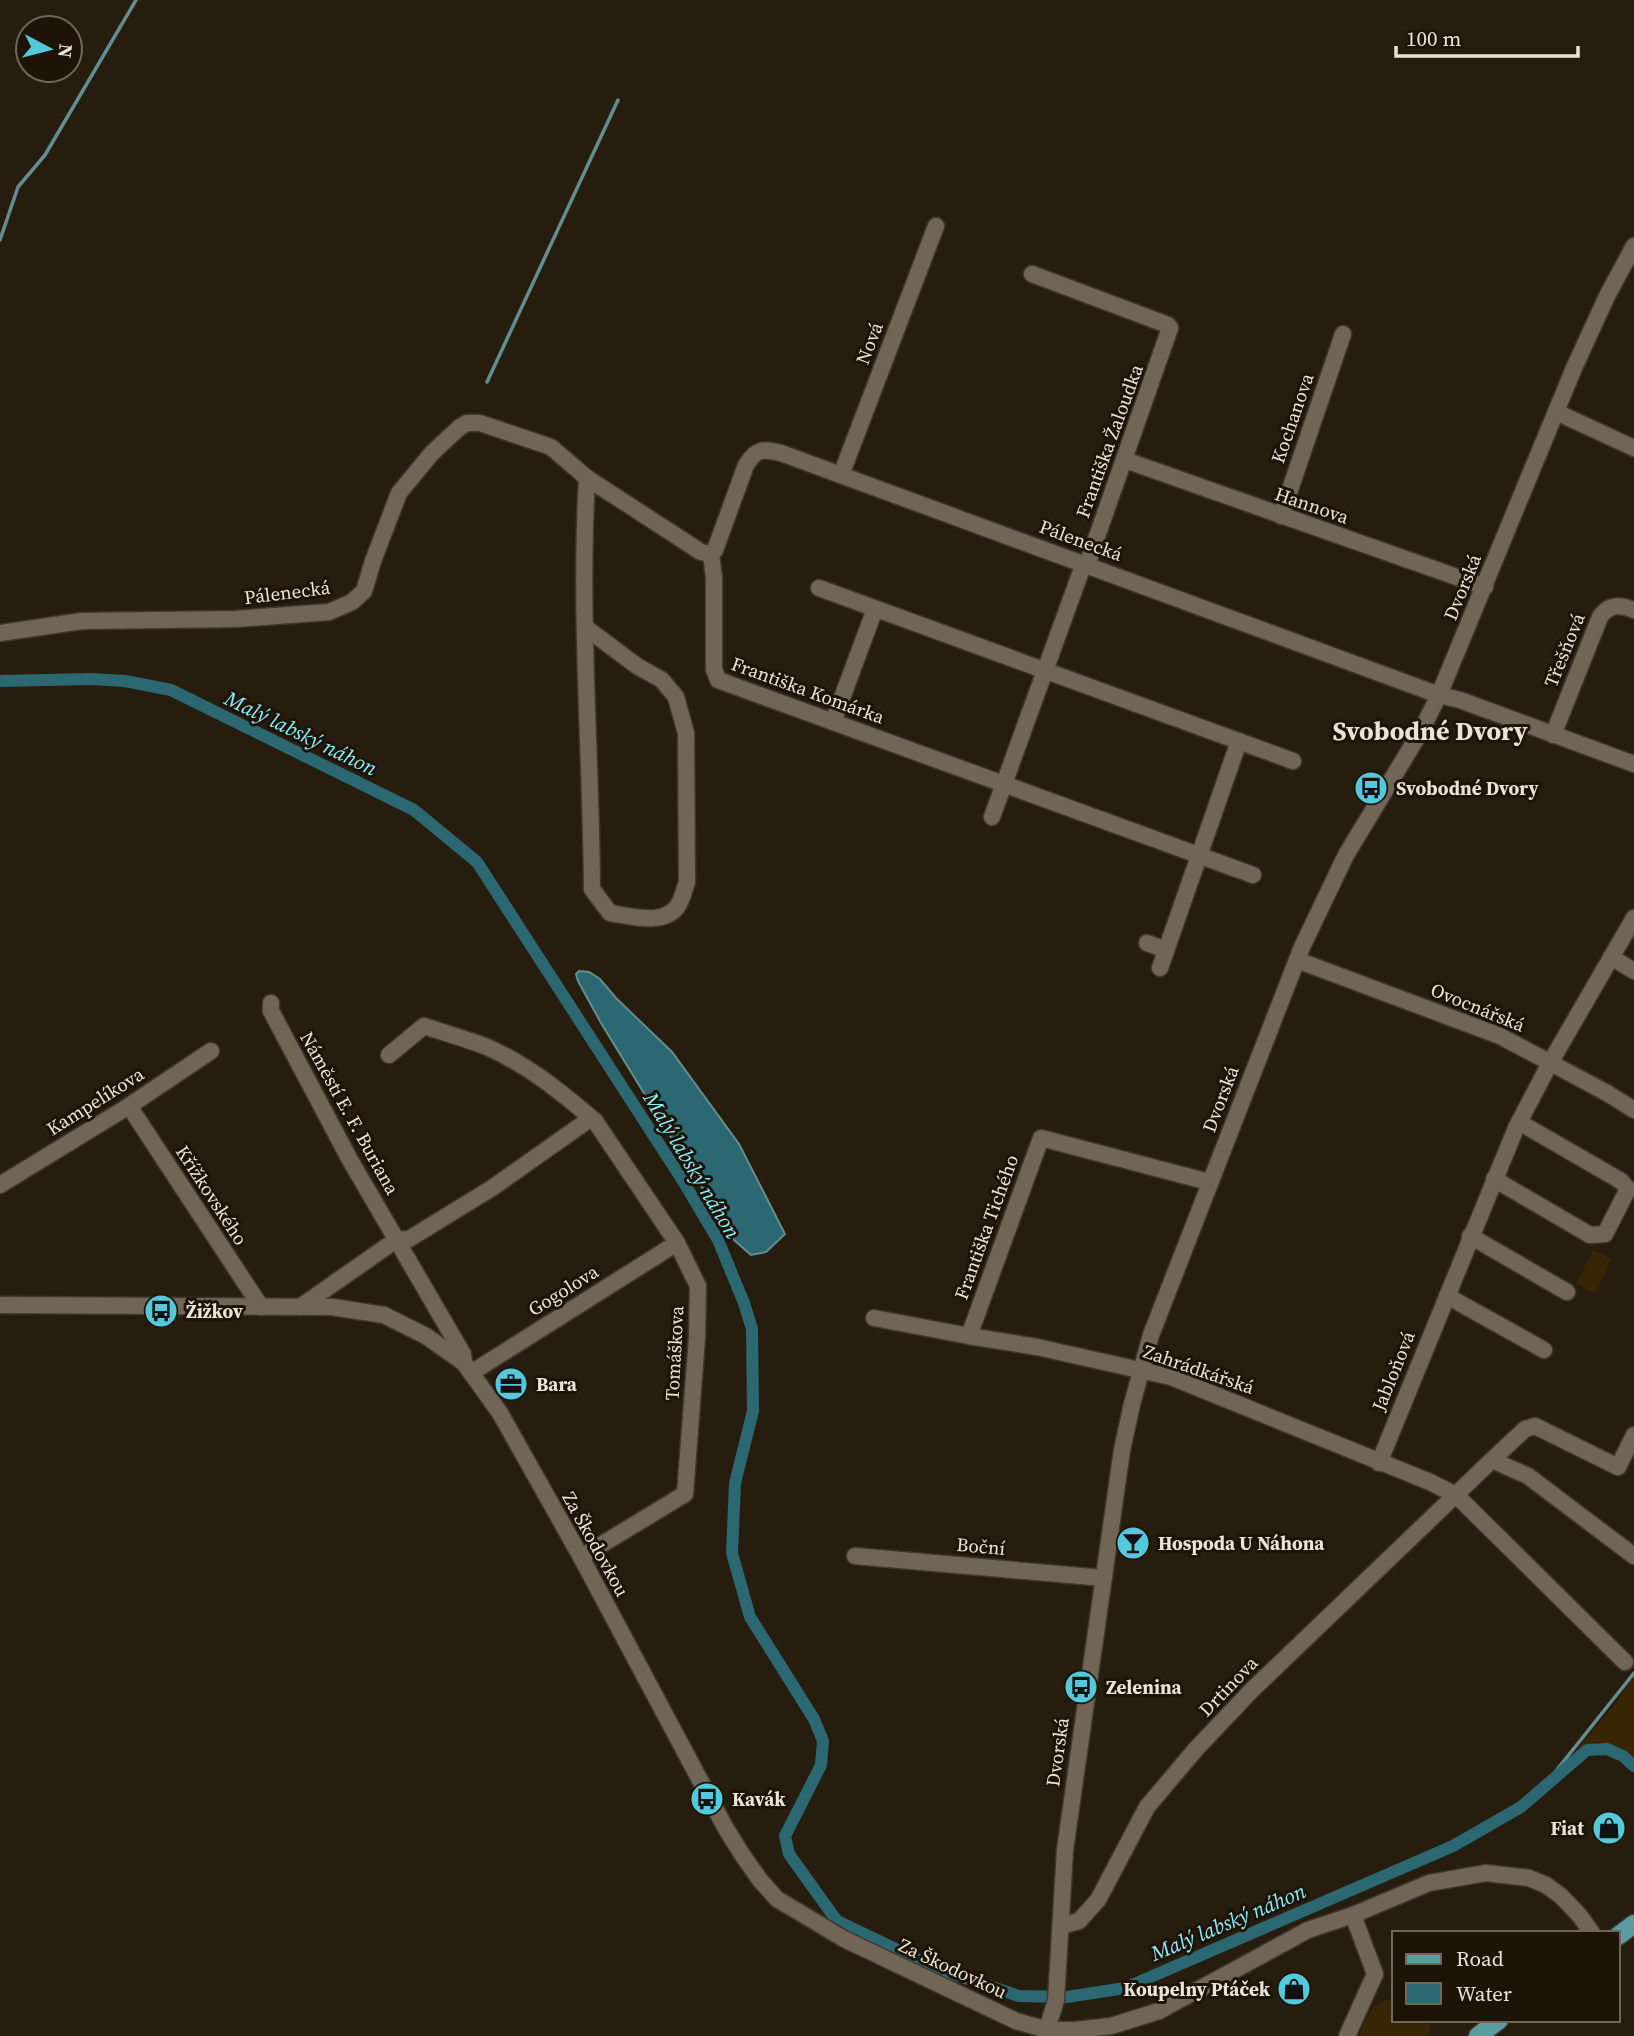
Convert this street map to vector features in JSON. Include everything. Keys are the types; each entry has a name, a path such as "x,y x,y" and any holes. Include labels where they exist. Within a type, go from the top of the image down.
{"main road":[{"path":"1478,2036 1496,2022"}],"street":[{"name":"Nová","path":"841,475 936,226"},
{"name":"Dvorská","path":"1046,2033 1056,2000 1067,1837 1122,1450 1151,1335 1297,960 1346,855 1421,731 1439,695 1556,412 1596,320 1634,246"},
{"name":"Františka Žaloudka","path":"1032,274 1168,325 1170,331 1085,564"},
{"name":"Kochanova","path":"1281,516 1343,334"},
{"path":"1556,412 1634,448"},
{"name":"Pálenecká","path":"0,633 82,621 236,619 329,612 352,602 364,590 399,493 432,453 460,427 467,423 480,423 551,447 587,478 701,552 711,554 715,550 746,465 753,455 761,450 780,453 1634,764"},
{"name":"Hannova","path":"1125,460 1485,587"},
{"path":"585,627 636,666 662,680 676,697 683,719 687,746 687,882 679,905 670,914 648,919 610,913 592,889 585,627 584,523 587,478"},
{"name":"Františka Komárka","path":"711,554 715,578 714,670 716,677 723,682 1253,875"},
{"path":"992,817 1085,564"},
{"path":"819,588 1293,761"},
{"name":"Třešňová","path":"1553,735 1600,617 1615,605 1634,610"},
{"path":"833,722 875,609"},
{"path":"1160,968 1239,741"},
{"name":"Jabloňová","path":"1379,1463 1518,1122 1634,918"},
{"path":"1147,943 1166,950"},
{"path":"1611,957 1634,971"},
{"name":"Ovocnářská","path":"1297,960 1500,1036 1608,1093 1634,1110"},
{"name":"Náměstí E. F. Buriana","path":"271,1003 271,1011 396,1240"},
{"name":"Tomáškova","path":"389,1055 424,1026 485,1046 555,1086 595,1121 677,1243 698,1286 697,1338 685,1494 581,1557"},
{"name":"Kampelíkova","path":"0,1185 211,1051"},
{"name":"Křížkovského","path":"129,1105 261,1307"},
{"path":"300,1307 396,1240 409,1239 492,1188 587,1121 595,1121"},
{"path":"1494,1179 1590,1235 1605,1234 1628,1189 1621,1181 1518,1122"},
{"name":"Františka Tichého","path":"969,1336 1041,1138 1209,1182"},
{"path":"1470,1236 1567,1292"},
{"path":"396,1240 463,1354 468,1368"},
{"name":"Gogolova","path":"468,1368 677,1243"},
{"path":"1447,1296 1544,1350"},
{"name":"Za Škodovkou","path":"0,1305 332,1307 384,1315 426,1336 468,1368 497,1408 581,1557 725,1827 749,1864 777,1899 844,1939 1046,2033 1111,2026 1158,2011 1308,1930 1429,1883 1486,1873 1519,1875 1546,1885 1567,1902 1590,1931"},
{"name":"Zahrádkářská","path":"874,1318 1037,1347 1171,1377 1430,1482 1456,1495 1625,1662"},
{"path":"1456,1495 1525,1429 1535,1426 1624,1470 1634,1435"},
{"path":"1492,1460 1528,1476 1634,1556"},
{"name":"Drtinova","path":"1061,1926 1079,1921 1098,1900 1147,1807 1196,1749 1261,1682 1456,1495"},
{"name":"Boční","path":"855,1556 1104,1578"},
{"path":"1347,2036 1374,1974 1353,1914"}],"shaded area":[{"path":"1593,1250 1612,1259 1595,1294 1576,1284"},
{"path":"1634,1674 1634,1759 1623,1748 1596,1742 1573,1754 1619,1699"},
{"path":"1392,1998 1392,2022 1429,2022 1428,2036 1359,2036 1368,2016 1386,2000"}],"water":[{"path":"579,971 589,972 600,979 672,1052 739,1144 785,1234 766,1252 751,1255 734,1240 601,1023 578,981 576,974"}],"waterway":[{"path":"0,240 18,187 45,155 136,0"},
{"path":"487,382 618,100"},
{"name":"Malý labský náhon","path":"0,681 91,679 125,681 171,690 414,810 477,862 683,1181 718,1240 744,1303 752,1329 753,1411 735,1483 732,1553 750,1617 814,1719 823,1741 821,1765 785,1836 789,1854 837,1921 935,1968 1019,1996 1067,1997 1125,1988 1453,1846 1521,1807 1587,1750 1607,1749 1623,1756 1634,1766"},
{"path":"1540,1791 1634,1673"}],"place":[{"name":"Svobodné Dvory","path":"1371,788"},
{"name":"Žižkov","path":"161,1311"},
{"name":"Bara","path":"511,1384"},
{"name":"Hospoda U Náhona","path":"1133,1543"},
{"name":"Zelenina","path":"1081,1687"},
{"name":"Kavák","path":"707,1799"},
{"name":"Fiat","path":"1609,1828"},
{"name":"Koupelny Ptáček","path":"1294,1989"}],"district":[{"name":"Svobodné Dvory","path":"1430,731"}]}
